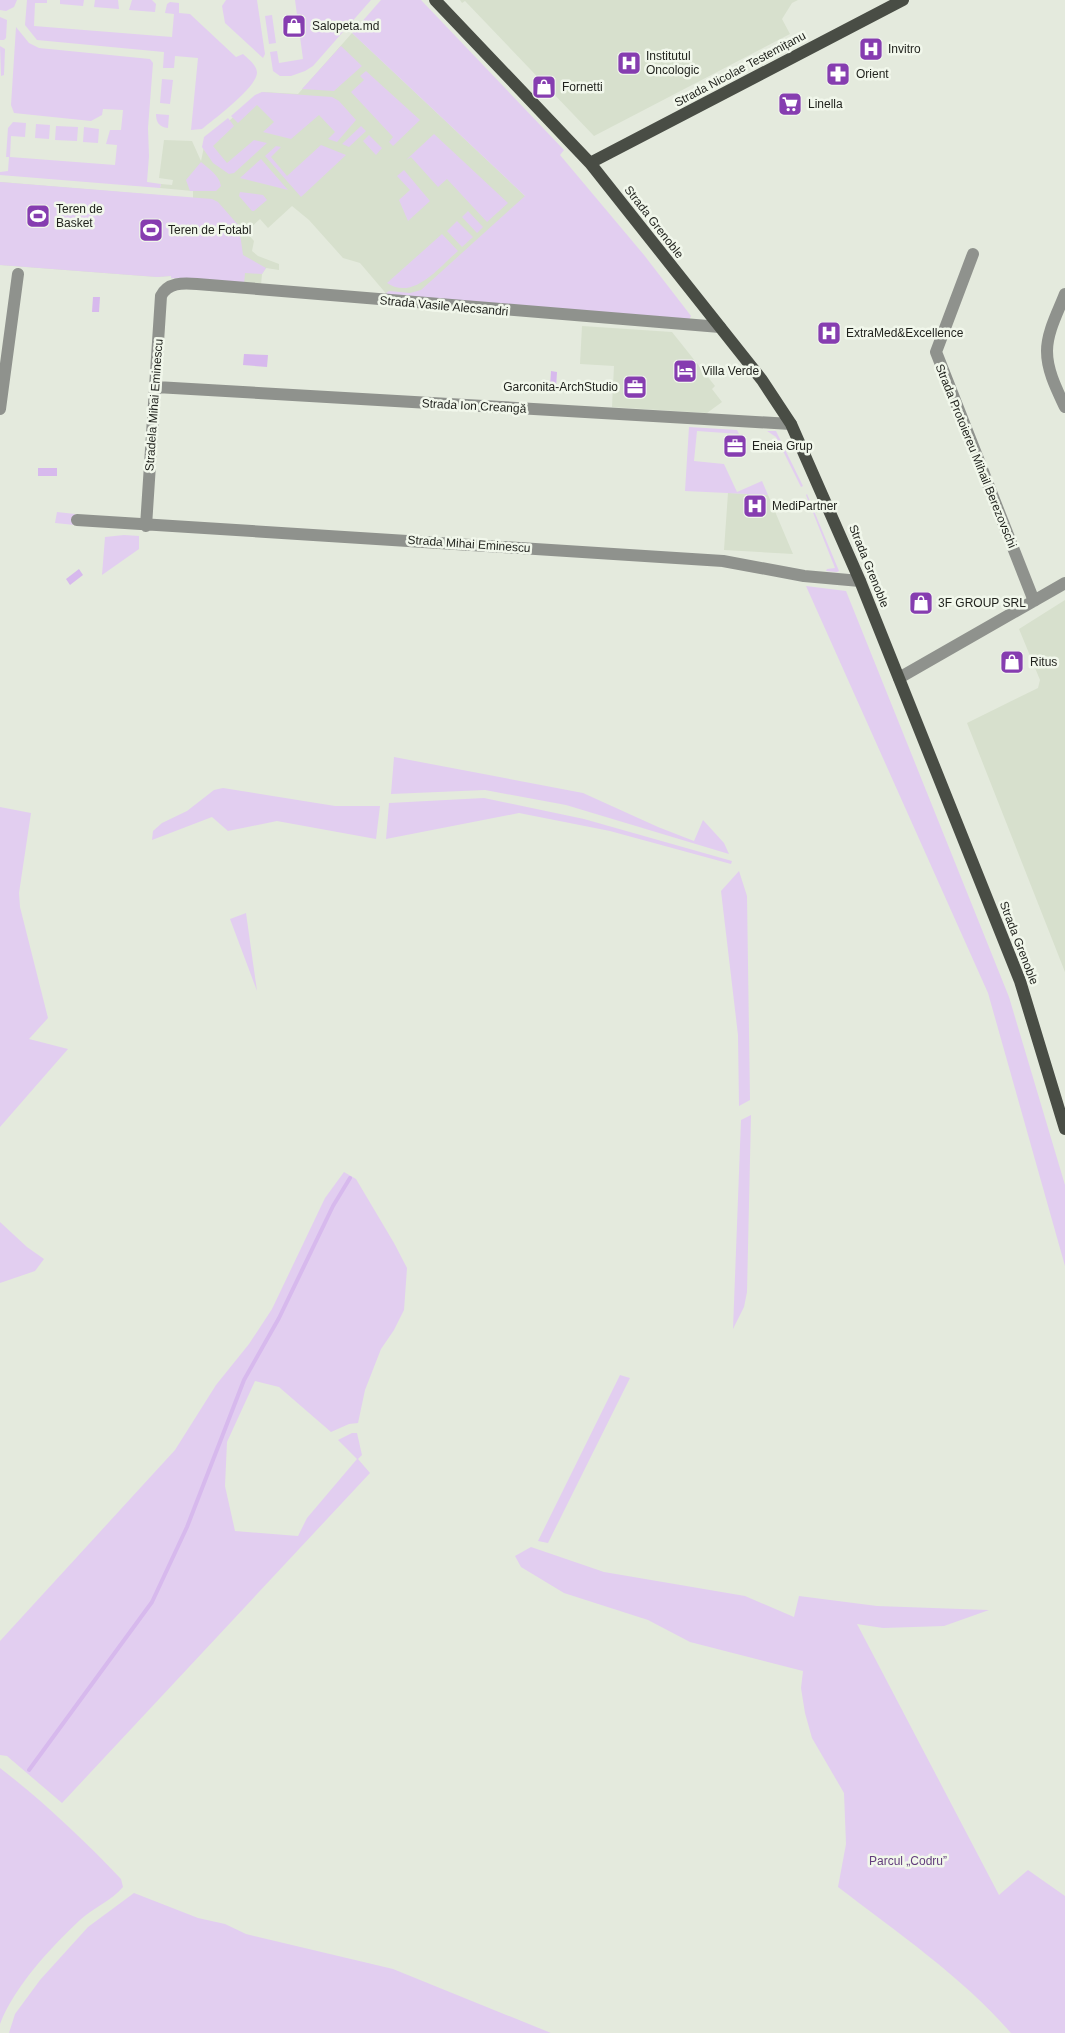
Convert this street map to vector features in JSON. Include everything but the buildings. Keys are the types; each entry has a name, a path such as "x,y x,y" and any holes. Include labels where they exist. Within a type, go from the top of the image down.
{"main road":[{"name":"Strada Grenoble","path":"435,0 590,163 762,380 792,424 860,581 1020,981 1065,1129"},
{"name":"Strada Nicolae Testemițanu","path":"590,163 903,0"}],"street":[{"name":"Strada Protoiereu Mihail Berezovschi","path":"973,254 936,352 1034,601"},
{"path":"0,409 18,274"},
{"name":"Strada Vasile Alecsandri","path":"168,288 184,284 720,327"},
{"name":"Stradela Mihai Eminescu","path":"146,526 161,296 168,288"},
{"path":"1065,294 1051,330 1047,350 1053,380 1065,407"},
{"name":"Strada Ion Creangă","path":"156,387 792,424"},
{"name":"Strada Mihai Eminescu","path":"77,520 146,526 395,539 723,561 804,576 860,581"},
{"path":"899,678 1065,583"}],"shaded area":[{"name":"Institutul Oncologic","path":"460,0 798,0 792,3 782,19 790,34 594,136 465,1 462,3"},
{"path":"352,33 650,317 389,297 360,263 343,258 309,220 292,206 268,228 260,219 246,232 254,241 252,251 258,256 279,264 279,270 266,268 262,274 261,285 171,278 171,276 157,277 0,265 0,182 193,198 193,191 160,188 161,184 172,185 173,180 159,178 164,140 192,141 201,161 205,142 262,92 298,94"},
{"path":"93,297 100,297 99,312 92,312"},
{"path":"582,326 672,332 715,386 712,389 722,402 707,413 612,407 614,366 580,364"},
{"path":"244,354 268,355 267,367 243,365"},
{"path":"551,371 557,372 556,388 550,387"},
{"path":"38,468 57,468 57,476 38,476"},
{"path":"728,493 768,495 793,554 724,550"},
{"path":"79,569 83,575 70,585 66,579"},
{"path":"1065,600 1065,972 967,723 1038,688 1040,680 1019,629"}],"green space":[{"path":"0,0 17,0 14,7 6,11 0,10"},
{"path":"27,0 47,0 47,3 35,3 34,26 172,37 174,14 165,13 167,4 170,2 179,3 179,13 190,14 236,57 243,54 254,65 257,73 250,87 224,111 202,129 191,130 198,58 175,56 174,68 163,68 164,52 37,40 25,25"},
{"path":"60,0 84,0 83,6 60,4"},
{"path":"95,0 118,0 119,9 94,7"},
{"path":"132,0 152,0 156,4 155,12 129,10"},
{"path":"226,0 257,0 265,54 263,58 225,23 222,6"},
{"path":"295,0 371,0 313,66 291,76 280,76 273,71 270,52 277,51 279,63 303,59"},
{"path":"381,0 421,0 564,150 560,155 644,255 691,316 689,320 389,297 386,293 389,291 410,293 421,290 525,196 352,33"},
{"path":"272,15 276,43 269,44 265,16"},
{"path":"0,17 7,20 6,38 4,40 0,40"},
{"path":"16,27 29,43 39,48 150,59 153,63 148,128 149,156 147,182 161,184 160,188 0,175 0,172 8,171 9,157 6,157 8,128 13,122 26,123 25,137 11,136 10,157 115,165 117,145 106,144 110,130 121,130 123,110 103,109 102,115 91,121 14,113 11,105"},
{"path":"0,46 5,49 4,75 1,76"},
{"path":"341,46 362,66 334,91 302,89"},
{"path":"366,71 420,120 393,146 389,142 393,137 351,92 364,80 360,76"},
{"path":"162,79 173,80 170,104 160,103"},
{"path":"262,92 332,97 339,101 356,120 337,142 328,139 335,132 319,115 291,139 263,132 274,122 257,105 238,123 231,116 255,95"},
{"path":"156,114 169,115 168,128 162,127 159,124"},
{"path":"228,118 234,126 213,146 227,163 254,140 267,143 234,173 229,174 213,163 202,147 204,137"},
{"path":"36,124 50,125 49,139 35,138"},
{"path":"56,126 78,127 77,141 55,140"},
{"path":"361,126 366,131 349,147 342,144"},
{"path":"84,127 99,129 98,143 83,142"},
{"path":"434,134 508,203 487,222 447,179 438,187 411,157 406,160"},
{"path":"369,135 382,148 376,155 363,141"},
{"path":"321,145 346,155 301,197 265,156 276,146 281,147 271,157 287,176"},
{"path":"261,159 288,190 240,178"},
{"path":"201,162 218,179 221,186 216,191 190,191 186,180"},
{"path":"404,170 430,201 408,221 399,200 410,190 397,176"},
{"path":"0,182 212,199 218,202 239,226 243,255 266,268 262,274 245,273 244,284 171,278 171,276 157,277 0,265"},
{"path":"240,192 263,195 267,200 252,211 239,196"},
{"path":"468,211 483,227 477,233 462,217"},
{"path":"457,221 473,237 462,247 447,231"},
{"path":"442,234 458,251 434,273 426,280 407,288 387,283"},
{"path":"689,427 737,430 739,434 697,431 694,461 724,464 737,492 762,481 768,495 685,491"},
{"path":"767,431 776,431 803,486 801,487 776,437"},
{"path":"807,494 839,571 837,572 826,571 827,569 835,568"},
{"path":"57,512 75,514 75,525 55,523"},
{"path":"139,536 139,549 102,575 105,537"},
{"path":"806,586 846,591 1009,997 1065,1185 1065,1266 988,993"},
{"path":"394,757 583,793 694,841 703,820 724,843 729,854 566,805 485,790 391,794"},
{"path":"223,788 335,806 380,806 376,839 277,821 228,831 212,817 152,840 153,831 162,823 187,811 214,790"},
{"path":"484,798 584,819 732,861 731,864 610,831 519,813 386,839 389,803"},
{"path":"0,807 31,813 19,893 20,907 48,1018 29,1039 68,1049 0,1127"},
{"path":"739,871 747,896 750,1100 739,1106 738,1035 721,891"},
{"path":"246,913 257,991 230,919"},
{"path":"751,1115 747,1292 744,1307 733,1329 741,1120"},
{"path":"344,1172 356,1179 407,1268 404,1310 394,1330 381,1349 365,1390 358,1423 349,1424 331,1432 279,1387 255,1381 227,1442 225,1486 235,1531 298,1536 307,1518 357,1459 338,1440 352,1433 357,1433 362,1455 358,1459 370,1473 62,1803 7,1756 0,1755 0,1641 175,1450 216,1385 249,1344 272,1309 325,1198"},
{"path":"0,1222 27,1247 44,1259 35,1271 0,1283"},
{"path":"620,1375 630,1378 548,1543 538,1541"},
{"name":"Parcul „Codru”","path":"531,1547 604,1572 745,1596 794,1617 799,1596 877,1606 989,1610 944,1626 883,1628 857,1624 999,1895 1028,1870 1065,1896 1065,2033 1011,2033 992,2012 950,1974 838,1887 846,1844 844,1793 812,1738 801,1688 803,1671 690,1642 648,1620 564,1593 521,1567 515,1556"},
{"path":"0,1768 78,1835 121,1879 123,1887 80,1920 57,1942 34,1968 14,1996 0,2024"},
{"path":"134,1893 198,1918 225,1924 246,1934 393,1969 551,2033 9,2033 15,2014 40,1980 88,1927"}],"waterway":[{"path":"29,1770 152,1602 187,1527 244,1380 279,1318 333,1206 350,1178"}],"place":[{"name":"Salopeta.md","path":"294,26"},
{"name":"Invitro","path":"871,49"},
{"name":"Institutul Oncologic","path":"629,63"},
{"name":"Orient","path":"838,74"},
{"name":"Fornetti","path":"544,87"},
{"name":"Linella","path":"790,104"},
{"name":"Teren de Basket","path":"38,216"},
{"name":"Teren de Fotabl","path":"151,230"},
{"name":"ExtraMed&Excellence","path":"829,333"},
{"name":"Villa Verde","path":"685,371"},
{"name":"Garconita-ArchStudio","path":"635,387"},
{"name":"Eneia Grup","path":"735,446"},
{"name":"MediPartner","path":"755,506"},
{"name":"3F GROUP SRL","path":"921,603"},
{"name":"Ritus","path":"1012,662"}]}
